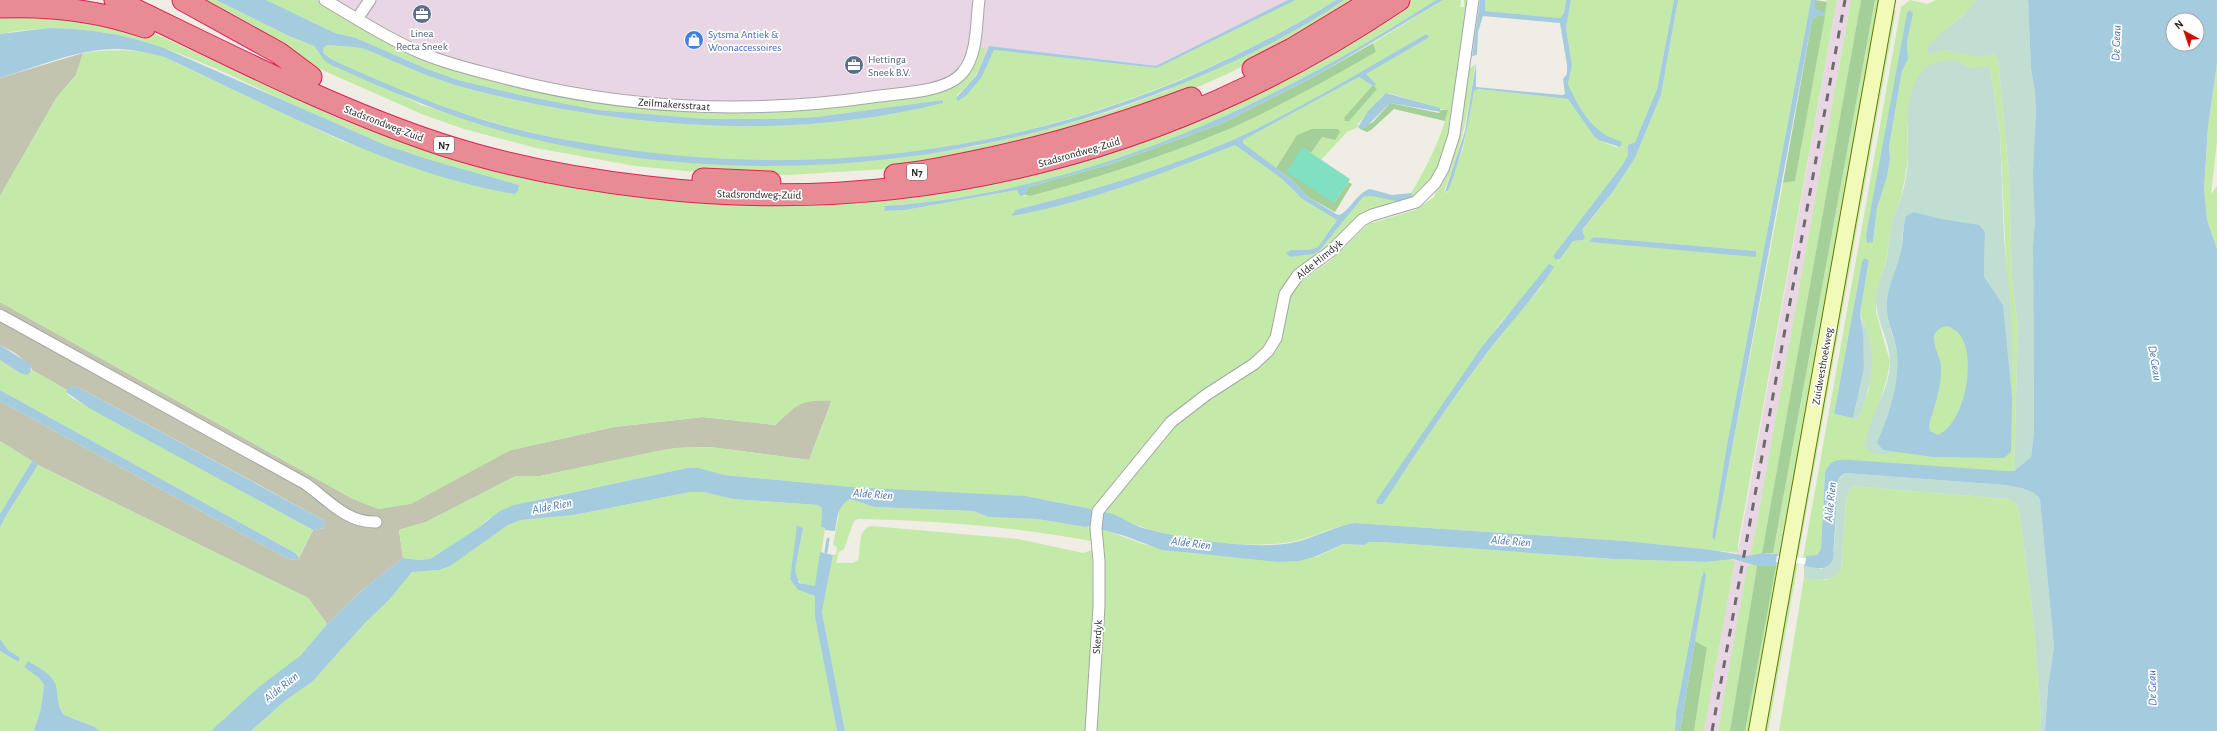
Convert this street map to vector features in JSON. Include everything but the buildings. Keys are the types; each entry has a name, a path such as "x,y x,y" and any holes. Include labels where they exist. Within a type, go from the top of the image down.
{"highway":[{"name":"Stadsrondweg-Zuid","path":"115,0 288,82 394,128 444,145 550,173 607,183 730,195 844,194 955,182 1072,155 1137,134 1195,111 1301,61 1399,0"},
{"name":"Stadsrondweg-Zuid","path":"149,0 311,77 431,126 547,157 612,169 687,178 788,182 846,180 904,174 1012,154 1069,140 1133,120 1191,98 1292,49 1373,0"},
{"name":"N7","path":"183,0 279,53 311,77"},
{"name":"N7","path":"0,7 57,7 111,16 147,28 246,71 288,82"}],"street":[{"name":"Zeilmakersstraat","path":"325,0 383,35 447,63 546,88 592,96 661,104 714,107 780,106 838,102 945,85 964,72 973,51 979,0"},
{"path":"357,19 370,0"},
{"name":"Alde Himdyk","path":"1096,544 1097,520 1104,503 1128,476 1171,422 1206,395 1254,364 1268,351 1276,338 1285,294 1298,275 1331,251 1362,220 1416,202 1435,183 1443,169 1454,135 1473,0"},
{"name":"Zuidwesthoekweg","path":"1757,731 1887,0"},
{"path":"0,315 306,484 344,514 365,523 376,522"},
{"name":"Skerdyk","path":"1091,731 1099,606 1099,561 1096,544"}],"shaded area":[{"path":"246,0 1292,0 1156,67 994,48 976,81 653,119"},
{"path":"1837,0 1851,0 1751,556 1745,556 1731,551 1738,553"},
{"path":"1976,0 2028,0 2031,69 2035,93 2036,116 2035,220 2033,245 2034,433 2031,457 2014,471 2018,326 2012,279 2009,174 1998,59 1994,54 1978,57 1946,50 1930,54 1927,52 1935,40 1965,13"},
{"path":"83,53 76,75 57,97 0,196 0,78"},
{"path":"1952,60 1958,61 1970,68 1987,66 1990,69 2000,134 2004,237 2012,327 2012,398 2003,305 1984,276 1985,232 1914,212 1906,217 1905,221 1891,307 1890,325 1898,364 1896,387 1890,410 1877,443 1883,450 1898,452 1876,454 1868,450 1865,446 1870,425 1887,384 1890,362 1888,346 1876,306 1876,298 1886,262 1893,218 1901,198 1906,177 1908,156 1908,107 1913,88 1920,74 1927,67 1936,62"},
{"path":"0,302 353,499 379,509 511,450 614,427 703,417 775,425 798,404 812,400 832,400 809,460 710,447 675,448 540,476 516,476 426,522 399,530 403,558 362,590 327,624 308,598 38,465 0,441 0,401 288,559 298,560 313,530 325,528 325,521 76,386 67,390 32,370 32,367 15,353 0,345"},
{"path":"1861,318 1867,330 1870,343 1872,368 1867,394 1858,419 1853,418 1864,369"},
{"path":"1845,473 2005,485 2025,489 2037,496 2040,500 2054,647 2048,686 2045,731 2039,731 2041,718 2032,606 2019,511 2016,504 2009,499 1853,486 1846,499 1841,569 1829,579 1820,580 1804,578 1804,566 1822,569 1834,551 1838,480"},
{"path":"1730,559 1750,563 1718,731 1704,731 1735,561 1729,561"}],"green space":[{"path":"190,0 216,0 289,36 314,46 321,56 421,105 564,145 666,161 710,164 812,165 904,157 977,146 1063,125 1112,111 1163,92 1261,48 1344,0 1360,0 1269,53 1225,75 1191,90 1071,133 887,169 788,175 707,173 635,166 536,148 464,129 424,115 320,69 271,45"},
{"path":"266,0 316,0 417,56 669,109 947,89 977,47 986,48 982,62 976,74 968,85 957,95 958,101 966,96 982,77 994,50 1157,68 1296,0 1336,0 1236,55 1131,99 1023,131 912,152 801,161 688,158 576,142 465,114 414,96 333,60 324,54 323,48 326,45 364,49 419,72 473,90 590,114 648,121 708,125 767,126 825,123 884,115 942,103 943,100 816,117 772,119 707,119 598,110 525,96 458,80 427,69 356,38 335,33"},
{"path":"1413,0 1436,0 1373,39 1308,76 1242,109 1173,138 1103,163 1032,183 959,198 885,206 884,211 905,210 1017,190 1024,196 1030,196 1101,176 1148,160 1217,134 1278,106 1317,85 1376,52 1373,43 1443,0 1461,0 1460,7 1464,7 1464,0 1469,0 1452,126 1441,163 1431,182 1416,198 1382,208 1293,273 1285,286 1270,341 1251,360 1192,398 1165,420 1125,474 1097,503 1094,512 1087,508 1047,500 852,487 724,475 699,468 687,468 531,501 488,519 478,528 430,559 419,560 403,558 399,530 426,522 516,476 540,476 675,448 710,447 809,460 832,401 806,402 794,408 775,425 703,417 614,427 511,450 411,504 379,509 353,499 0,302 0,196 57,97 76,75 83,53 124,50 143,52 164,57 342,141 380,154 518,191 519,185 394,149 311,114 226,73 183,55 139,41 95,31 48,28 0,34 0,11 135,27 153,33 350,123 472,165 520,177 595,190 692,201 773,203 1174,129 1203,119 1240,103","holes":["1428,34 1428,38 1365,74 1376,84 1375,87 1377,89 1345,118 1373,85 1359,77 1243,140 1243,143 1276,168 1289,147 1299,135 1313,130 1338,129 1322,137 1311,153 1321,160 1347,132 1358,127 1358,124 1382,96 1389,93 1448,111 1432,153 1411,193 1413,195 1396,200 1369,195 1363,197 1320,250 1290,257 1291,250 1309,250 1318,247 1337,220 1302,199 1282,179 1235,145 1153,176 1096,195 1011,216 1015,210 1072,195 1156,169 1183,160 1237,138 1309,102"]},
{"path":"1485,0 1566,0 1564,13 1560,18 1485,11"},
{"path":"1571,0 1674,0 1657,89 1635,142 1629,145 1628,155 1623,164 1553,256 1558,261 1573,241 1583,240 1583,230 1612,193 1635,158 1661,95 1678,0 1811,0 1726,450 1712,537 1715,539 1783,183 1795,181 1827,2 1826,0 1837,0 1738,545 1738,553 1731,551 1626,541 1354,523 1293,542 1231,544 1193,539 1158,532 1102,513 1172,427 1271,355 1278,346 1290,296 1301,281 1330,261 1368,224 1415,210 1434,197 1465,90 1469,69 1475,64 1464,128 1456,160 1444,191 1447,193 1463,148 1474,91 1478,89 1568,99 1598,140 1618,148 1599,132 1584,114 1568,84 1572,65 1566,28","holes":["1593,237 1756,251 1756,256 1589,242","1543,285 1479,364 1420,447 1383,504 1377,504 1377,501 1500,323 1531,289"]},
{"path":"1815,0 1827,2 1825,14 1815,9"},
{"path":"1851,0 1861,0 1762,553 1751,555"},
{"path":"1861,0 1875,0 1773,553 1762,553"},
{"path":"1875,0 1883,0 1784,557 1773,553"},
{"path":"1910,0 1928,4 1936,0 1976,0 1973,6 1949,27 1930,54 1946,50 1970,55 1994,54 1998,59 2009,174 2012,279 2018,326 2014,471 1825,473 1821,549 1817,555 1803,558 1901,7","holes":["1913,13 1907,42 1908,58 1902,71 1889,147 1890,160 1887,177 1877,208 1873,242 1866,235","1958,61 1970,68 1990,69 2000,134 2007,280 1897,352 1888,418 1866,438 1878,408 1890,362 1876,312 1876,296 1886,261 1893,218 1901,197 1905,178 1908,156 1907,126 1912,92","1864,258 1869,260 1860,314 1866,328 1869,389 1858,419 1834,414 1862,262"]},
{"path":"1896,10 1798,558 1792,557 1889,14"},
{"path":"1816,16 1825,16 1795,181 1783,183 1812,20"},
{"path":"1373,43 1376,52 1298,95 1238,125 1171,152 1125,168 1030,196 1025,195 1028,187 1108,165 1223,123 1319,74"},
{"path":"2217,63 2217,141 2211,194 2217,186 2217,249 2207,220 2204,189 2208,127"},
{"path":"1373,85 1377,89 1349,121 1345,121 1344,118"},
{"path":"1390,103 1439,113 1441,110 1448,110 1445,121 1394,109 1371,130 1367,132 1360,129 1373,122"},
{"path":"1312,129 1338,129 1340,132 1335,140 1322,137 1311,153 1302,147 1334,203 1348,182 1352,184 1335,212 1308,197 1291,179 1276,168 1297,135"},
{"path":"1302,147 1350,179 1334,203 1286,172"},
{"path":"0,360 20,373 30,372 32,370 67,390 66,393 72,398 313,530 299,557 295,553 0,390"},
{"path":"0,441 32,461 0,514"},
{"path":"38,465 308,598 327,624 301,655 211,731 99,731 95,727 64,715 57,702 57,690 28,662 24,667 39,678 44,685 41,708 34,731 0,731 0,651 17,662 20,658 8,650 0,639 0,528 4,519"},
{"path":"1853,486 2009,499 2016,504 2019,511 2032,606 2041,718 2039,731 1779,731 1804,578 1826,580 1841,569 1846,499"},
{"path":"690,492 703,492 733,499 818,505 822,508 821,527 825,528 817,584 814,587 803,585 797,579 795,570 803,528 790,579 798,590 815,596 815,617 837,731 251,731 286,700 312,682 366,622 389,600 412,572 439,570 508,525 521,520 574,515"},
{"path":"850,499 874,507 973,511 989,517 1037,519 1086,527 1092,526 1091,541 975,525 858,519 854,521 844,549 839,552 836,563 853,563 858,560 861,536 866,528 871,526 1018,539 1083,553 1092,550 1093,606 1087,731 845,731 822,612 833,555 836,554 837,547 833,545 840,507 843,502"},
{"path":"1100,528 1143,544 1189,553 1223,556 1317,557 1343,544 1364,545 1370,542 1382,542 1614,559 1706,562 1730,559 1730,561 1735,561 1704,731 1694,731 1707,649 1695,641 1705,572 1701,580 1676,713 1675,731 1095,731"},
{"path":"1776,562 1783,562 1752,731 1745,731"},
{"path":"1792,563 1798,563 1768,731 1762,731"},
{"path":"1751,564 1757,566 1730,731 1718,731 1747,567"},
{"path":"1757,566 1776,566 1745,731 1730,731"},
{"path":"1695,641 1707,648 1694,731 1680,731"}],"water":[{"path":"216,0 266,0 335,33 356,38 427,69 458,80 525,96 598,110 707,119 772,119 816,117 943,100 943,103 885,115 826,123 767,126 708,125 649,121 590,114 531,103 473,90 446,82 364,49 327,45 323,48 324,54 333,60 397,88 461,113 517,129 554,138 603,146 684,156 764,160 845,158 926,150 1005,135 1083,115 1160,89 1234,56 1286,30 1336,0 1344,0 1273,42 1236,60 1198,77 1115,109 1030,133 944,151 856,162 768,166 679,162 592,151 505,132 416,102 331,65 324,60 314,46 289,36"},
{"path":"1288,0 1296,0 1157,68 994,50 982,77 966,96 958,101 956,98 977,75 989,46 1156,66"},
{"path":"1436,0 1443,0 1319,74 1223,123 1108,165 1028,187 1025,195 1020,196 1017,190 905,210 884,211 885,206 959,198 1032,183 1103,163 1173,138 1241,109 1308,75 1373,39"},
{"path":"1480,0 1485,0 1485,11 1560,18 1564,13 1566,0 1571,0 1566,28 1572,65 1568,84 1582,111 1588,119 1602,133 1610,138 1620,141 1622,143 1620,147 1598,140 1568,99 1478,89 1474,91 1467,130 1457,167 1448,191 1445,192 1465,131 1476,63 1476,87 1562,95 1565,94 1563,79 1567,74 1567,65 1560,23 1483,16 1478,32 1477,55 1472,56"},
{"path":"1674,0 1678,0 1661,95 1635,158 1612,193 1583,229 1583,234 1585,237 1583,240 1573,241 1560,259 1556,260 1553,256 1623,164 1628,155 1628,145 1635,142 1657,89"},
{"path":"1811,0 1815,0 1815,8 1825,14 1825,16 1816,16 1812,20 1715,540 1712,537 1726,450"},
{"path":"2028,0 2217,0 2217,63 2208,127 2204,189 2207,220 2217,249 2217,731 2045,731 2048,686 2054,647 2040,500 2037,496 2025,489 2005,485 1845,473 1838,480 1833,559 1828,566 1821,568 1804,566 1805,564 1777,562 1776,566 1757,566 1733,559 1706,562 1614,559 1382,542 1370,542 1364,545 1343,544 1317,556 1299,561 1279,562 1162,550 1125,536 1089,526 1086,527 1037,519 989,517 973,511 874,507 850,499 841,508 837,517 835,531 825,530 825,528 821,527 822,508 818,505 733,499 703,492 690,492 574,515 521,520 508,525 450,566 439,570 412,572 389,600 366,622 312,682 286,700 251,731 211,731 259,687 301,655 327,624 362,590 403,558 419,560 430,559 478,528 500,511 514,505 687,468 699,468 724,475 852,487 1025,496 1110,513 1139,527 1159,532 1199,540 1241,544 1261,545 1296,542 1354,523 1626,541 1712,550 1747,556 1762,553 1806,558 1806,556 1817,555 1821,549 1825,473 1829,465 1835,461 1846,460 2014,471 2031,457 2034,433 2033,245 2035,220 2033,173 2036,116 2035,93 2031,69"},
{"path":"1910,10 1913,13 1907,42 1908,59 1902,71 1889,147 1890,160 1887,177 1877,208 1873,242 1867,243 1866,235 1907,13"},
{"path":"49,28 107,33 135,39 164,48 385,145 430,160 519,185 518,191 515,194 469,184 424,171 379,155 335,137 164,57 146,53 116,49 87,52 57,59 0,78 0,34"},
{"path":"1426,34 1429,36 1428,38 1366,74 1376,84 1375,87 1359,77 1243,140 1243,143 1291,179 1308,197 1338,215 1345,211 1361,194 1370,189 1392,195 1411,193 1413,195 1402,201 1368,196 1363,197 1320,250 1313,254 1290,257 1286,253 1291,250 1309,250 1318,247 1337,220 1302,199 1282,179 1235,145 1153,176 1097,195 1011,216 1015,210 1072,195 1156,169 1183,160 1237,138 1309,101"},
{"path":"1386,93 1440,108 1441,112 1390,103 1366,127 1360,129 1358,127 1368,111"},
{"path":"1914,212 1941,219 1979,225 1985,232 1984,276 2003,305 2012,398 2011,452 2004,458 1933,457 1883,450 1877,443 1893,399 1897,376 1897,352 1889,323 1887,298 1901,250 1906,216","holes":["1947,326 1959,333 1965,345 1968,359 1968,374 1966,389 1955,418 1947,428 1938,435 1930,431 1929,425 1937,397 1941,374 1941,364 1934,337 1939,329"]},
{"path":"1593,237 1756,251 1756,257 1589,242"},
{"path":"1864,258 1869,260 1860,314 1863,334 1864,369 1853,418 1834,414 1862,262"},
{"path":"1549,264 1554,267 1547,278 1473,371 1383,504 1377,504 1376,501 1481,348"},
{"path":"0,345 30,364 32,367 27,375 20,373 0,360"},
{"path":"69,386 76,386 325,521 325,528 313,530 89,408 66,392"},
{"path":"0,390 295,553 299,557 298,560 288,559 0,401"},
{"path":"32,461 38,465 4,519 0,528 0,514"},
{"path":"797,526 803,528 795,570 799,583 815,586 820,552 833,555 822,612 845,731 837,731 815,617 815,596 798,590 790,579"},
{"path":"1704,571 1706,576 1680,731 1675,731 1676,713 1701,580"},
{"path":"0,639 8,650 20,658 18,662 0,651"},
{"path":"28,661 47,673 54,681 56,685 59,707 64,715 95,727 99,731 34,731 41,708 44,685 39,678 24,667"}],"pier":[{"path":"1777,556 1806,558 1805,564 1776,562"}],"waterway":[{"path":"826,552 828,539"}],"railway":[{"path":"1712,731 1845,0"}],"place":[{"name":"Linea Recta Sneek","path":"422,14"},
{"name":"Sytsma Antiek & Woonaccessoires","path":"694,40"},
{"name":"Hettinga Sneek B.V.","path":"854,65"}],"water label":[{"name":"De Geau","path":"2116,43"},
{"name":"De Geau","path":"2155,363"},
{"name":"Alde Rien","path":"873,494"},
{"name":"Alde Rien","path":"1830,502"},
{"name":"Alde Rien","path":"552,506"},
{"name":"Alde Rien","path":"1511,541"},
{"name":"Alde Rien","path":"1191,543"},
{"name":"Alde Rien","path":"281,687"},
{"name":"De Geau","path":"2152,688"}]}
